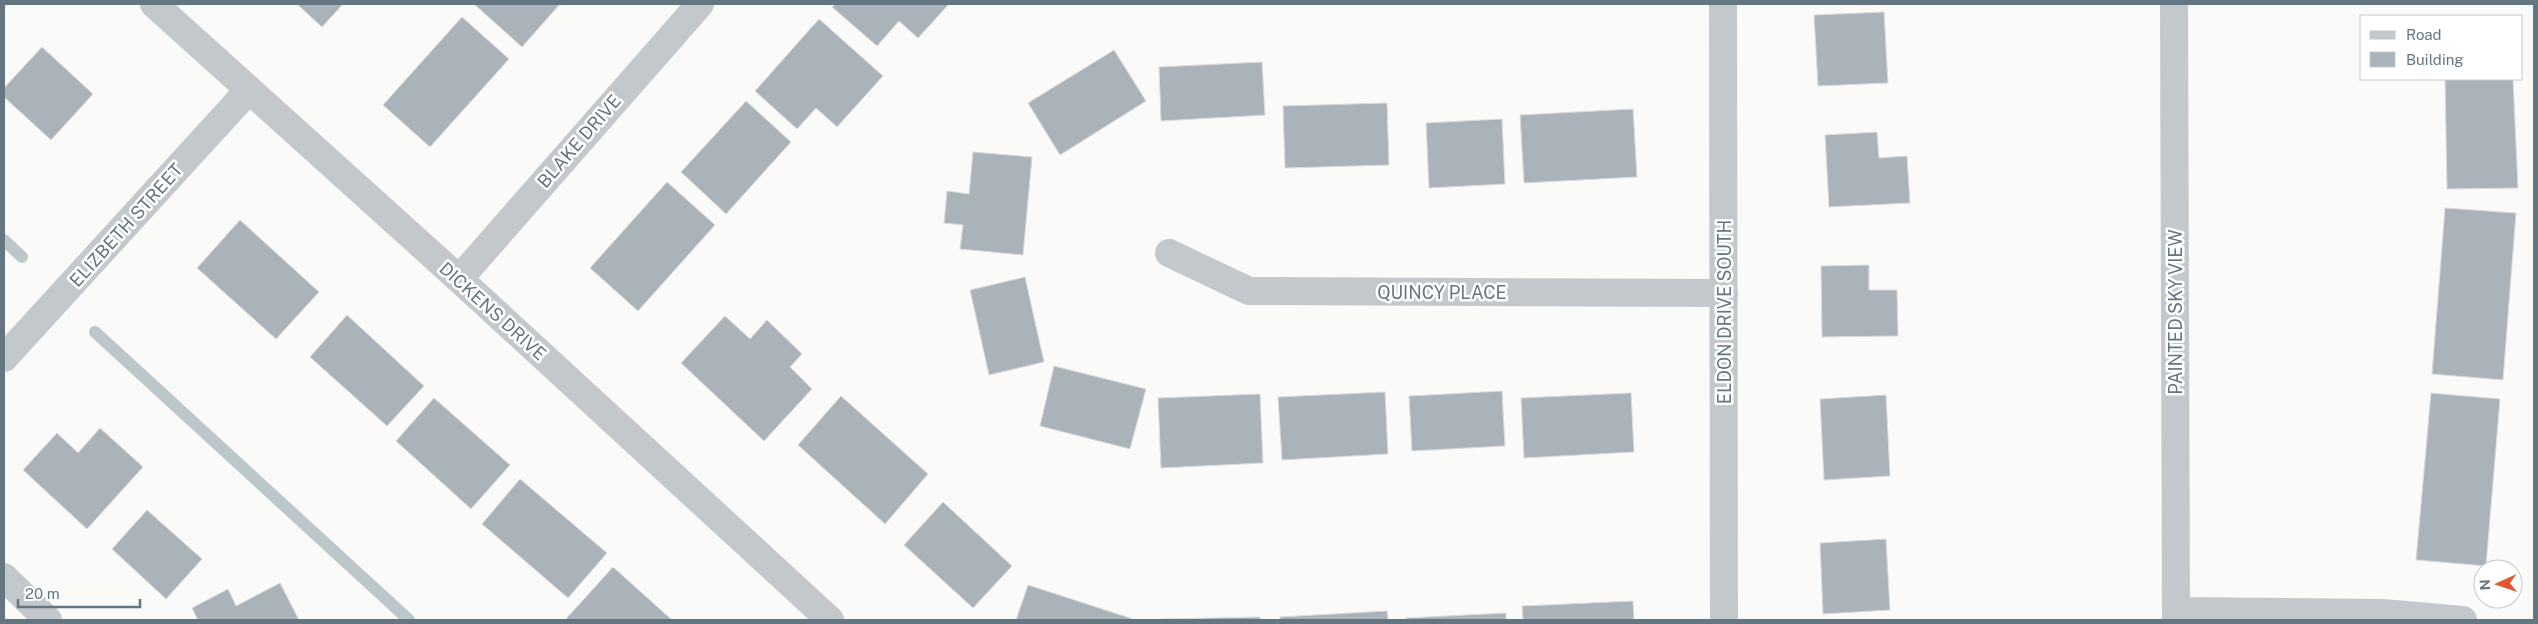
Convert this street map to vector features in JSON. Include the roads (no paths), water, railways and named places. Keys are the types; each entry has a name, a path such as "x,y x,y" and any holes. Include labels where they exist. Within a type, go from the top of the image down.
{"street":[{"name":"DICKENS DRIVE","path":"154,4 248,91 459,279 830,620"},
{"name":"BLAKE DRIVE","path":"459,279 700,4"},
{"name":"ELDON DRIVE SOUTH","path":"1723,4 1724,620"},
{"name":"PAINTED SKY VIEW","path":"2174,4 2176,616"},
{"name":"ELIZBETH STREET","path":"4,358 248,91"},
{"name":"QUINCY PLACE","path":"1169,253 1249,292 1724,293"},
{"path":"4,577 48,620"},
{"path":"2176,616 2382,613 2463,620"}],"waterway":[{"path":"4,240 22,257"},
{"path":"95,332 409,620"}]}
